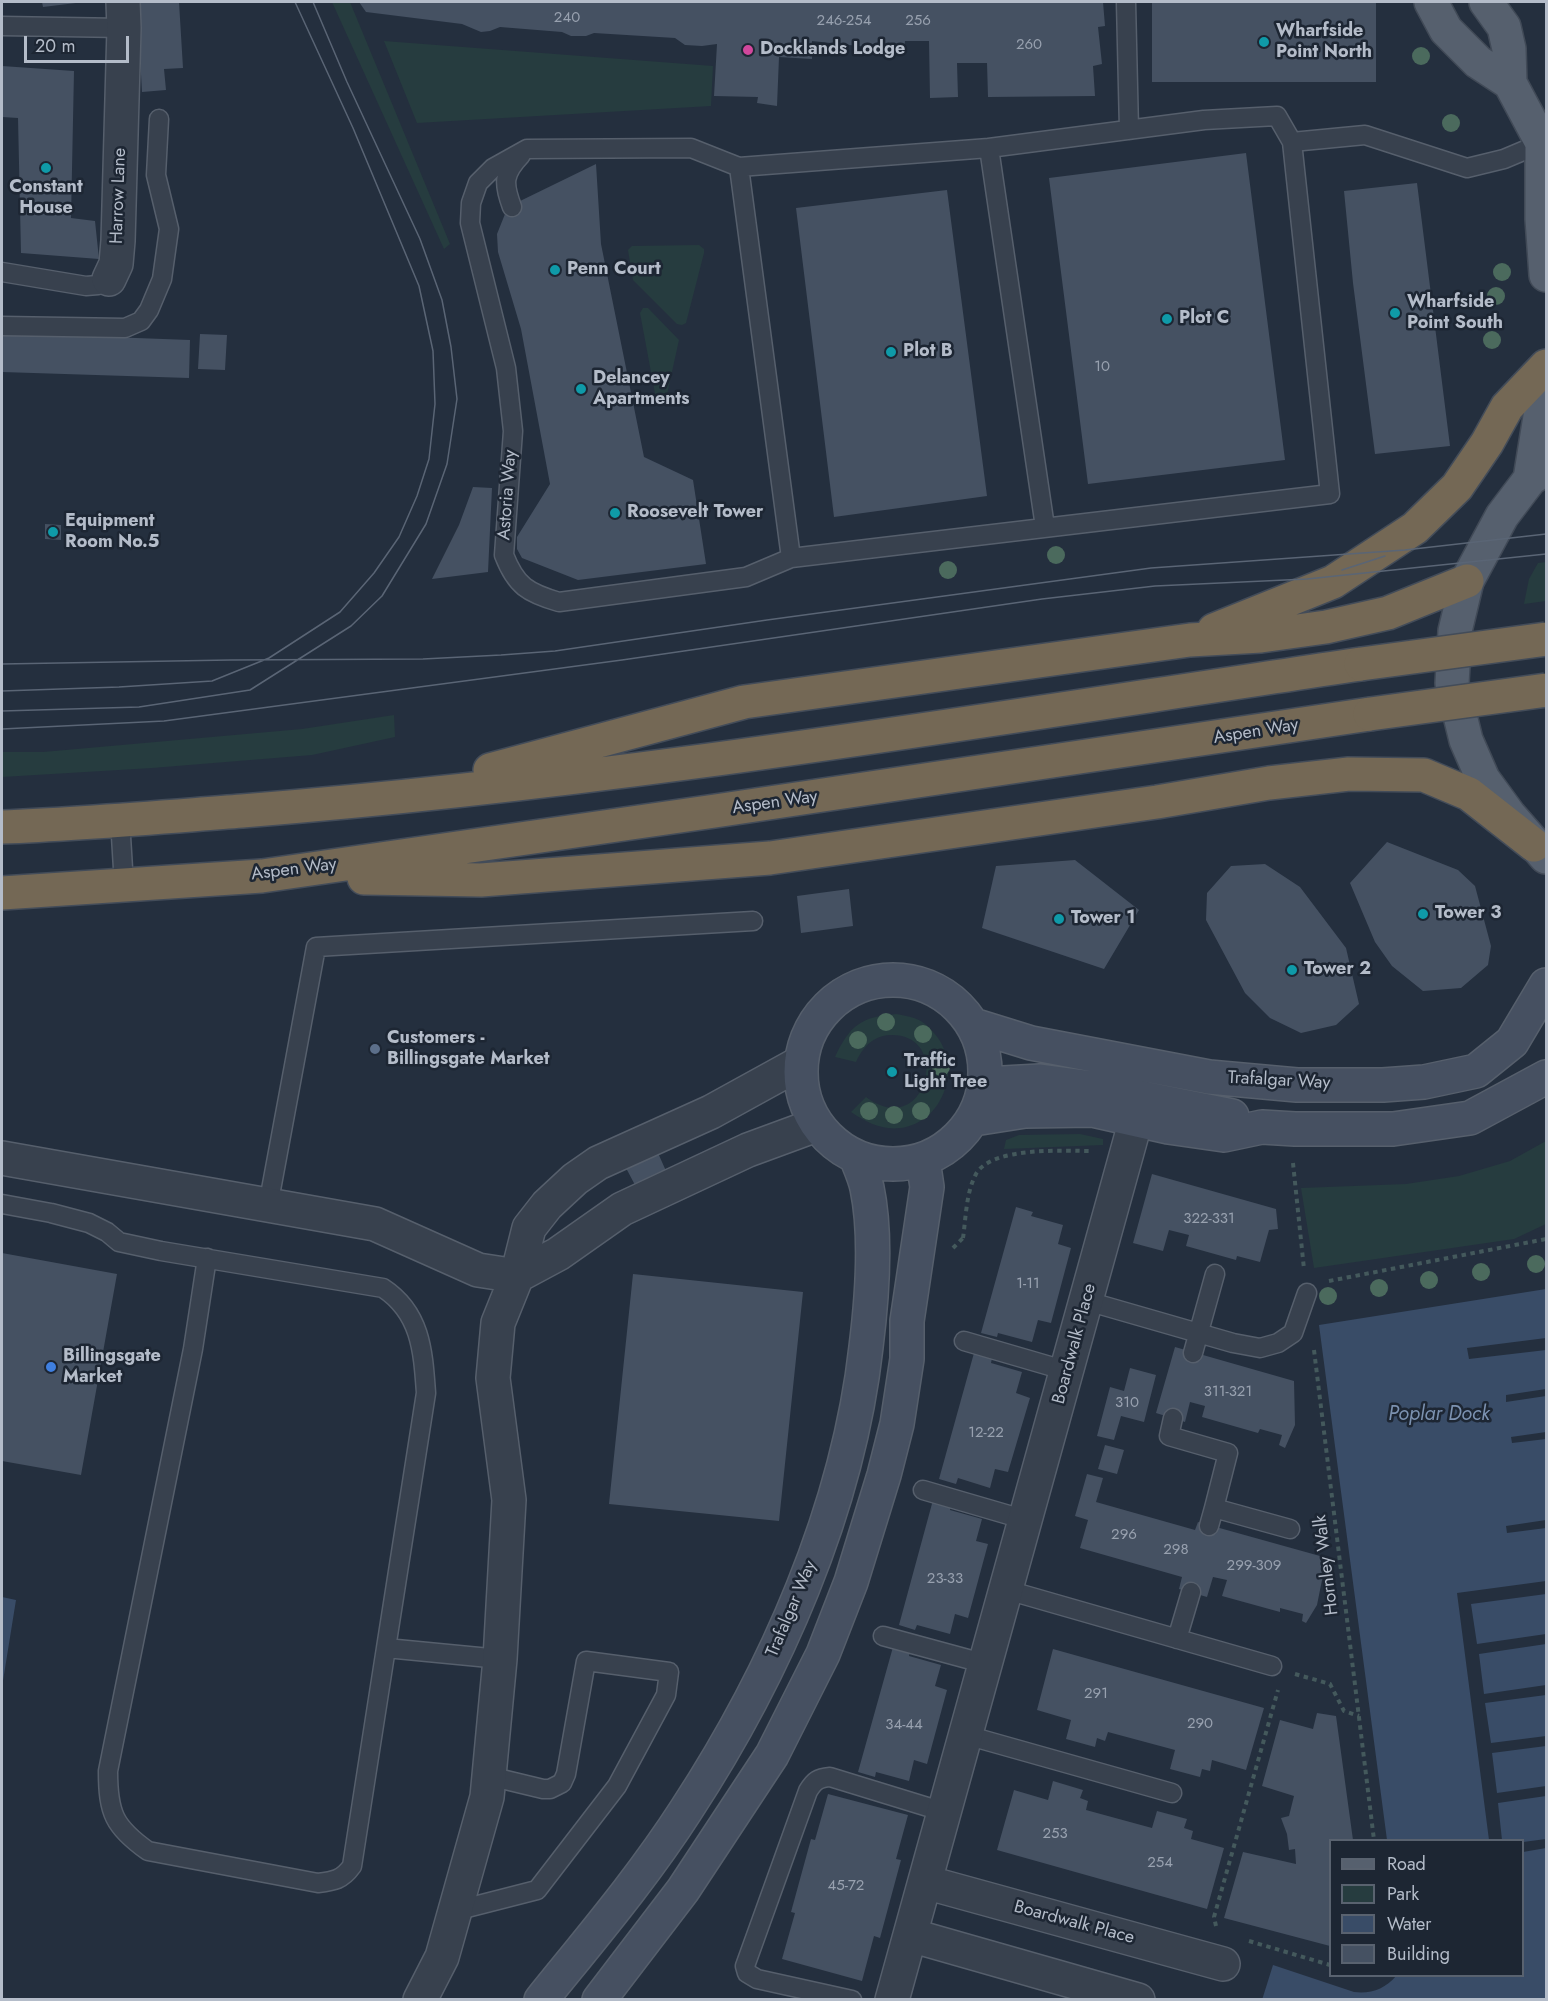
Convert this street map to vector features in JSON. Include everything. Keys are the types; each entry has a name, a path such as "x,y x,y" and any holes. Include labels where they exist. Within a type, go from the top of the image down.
{"highway":[{"path":"1190,640 1333,582 1415,528 1457,487 1508,407 1546,366"},
{"path":"378,800 744,702 1190,640 1261,636 1326,627 1388,613 1467,581"},
{"path":"2,826 120,820 378,800 708,761 1361,664 1546,639"},
{"name":"Aspen Way","path":"2,893 262,876 1546,690"},
{"path":"262,876 481,880 771,858 1157,802 1269,783 1349,774 1424,775 1469,794 1540,851"}],"main road":[{"path":"1431,2 1446,30 1478,62 1510,83"},
{"path":"1502,10 1509,50 1510,83 1544,145 1542,219 1546,275"},
{"path":"1540,851 1483,779 1466,740 1452,684 1455,632 1467,581 1502,516 1538,474 1546,379"}],"street":[{"name":"Harrow Lane","path":"109,279 116,264 121,174 124,15"},
{"path":"906,981 940,992 959,1007 973,1025 982,1044 985,1084 974,1119 952,1144 938,1154 923,1160 889,1165 856,1157 834,1144 816,1125 803,1095 800,1063 806,1041 816,1021 831,1003 850,990 871,982 906,981"},
{"name":"Trafalgar Way","path":"973,1025 1041,1045 1209,1077 1297,1085 1383,1085 1424,1082 1476,1071 1512,1042 1546,984"},
{"path":"420,2000 442,1957 487,1797 500,1659 509,1500 493,1378 498,1323 517,1276 529,1228 547,1205 575,1179 598,1163 711,1112 800,1063"},
{"path":"985,1084 1040,1082 1092,1088 1139,1109 1168,1127 1224,1135 1262,1127 1393,1129 1470,1118 1546,1077"},
{"path":"974,1119 1025,1111 1139,1109"},
{"name":"Boardwalk Place","path":"892,2000 1139,1109"},
{"path":"2,1158 375,1224 478,1270 517,1276 558,1254 622,1209 748,1150 816,1125"},
{"name":"Trafalgar Way","path":"541,2000 630,1888 686,1811 738,1726 788,1624 820,1541 860,1402 870,1316 872,1276 870,1219 867,1188 856,1157"},
{"path":"599,2000 683,1890 772,1755 823,1653 847,1592 884,1475 897,1424 907,1359 907,1321 927,1187 923,1160"},
{"name":"Boardwalk Place","path":"925,1882 1223,1964"},
{"path":"910,1935 1138,2000"}],"lane":[{"path":"1126,2 1129,130"},
{"path":"2,26 124,15"},
{"path":"512,207 505,182 510,166 527,149 691,148 739,167 988,148 1204,120 1277,116 1292,142 1365,135 1467,168 1504,159 1544,145"},
{"path":"2,326 106,329 125,328 141,321 156,296 162,279 169,229 156,174 159,119"},
{"name":"Astoria Way","path":"527,149 493,168 478,183 471,202 470,223 506,368 513,431 504,555 510,572 523,587 537,596 559,602 746,577 790,558 1330,494 1292,142"},
{"path":"988,148 1045,527"},
{"path":"739,167 790,558"},
{"path":"121,174 156,174"},
{"name":"Harrow Lane","path":"2,272 86,286 98,285 109,279"},
{"path":"120,820 124,885"},
{"path":"268,1206 316,947 753,921"},
{"path":"2,1204 89,1223 107,1232 119,1242 383,1288 397,1297 408,1311 417,1332 424,1359 426,1394 352,1866 345,1876 335,1881 318,1883 148,1851 126,1836 116,1819 108,1796 108,1771 189,1371 207,1258"},
{"path":"1193,1353 1215,1274"},
{"path":"1087,1300 1198,1333 1260,1348 1278,1343 1293,1333 1306,1289"},
{"path":"964,1341 1067,1371"},
{"path":"1173,1418 1169,1436 1228,1452 1211,1517 1290,1529"},
{"path":"923,1491 1026,1520"},
{"path":"1007,1590 1278,1668"},
{"path":"1177,1639 1191,1592"},
{"path":"883,1636 986,1664"},
{"path":"386,1648 500,1659"},
{"path":"455,1911 537,1890 617,1786 666,1695 669,1672 586,1660 566,1774 562,1783 550,1789 543,1789 489,1776"},
{"path":"966,1735 1172,1793"},
{"path":"852,2000 757,1979 747,1973 745,1966 808,1791 820,1778 830,1777 944,1812"}],"path":[{"path":"952,1238 963,1238 970,1188 976,1173 983,1165 990,1161 1031,1152 1096,1151"},
{"name":"Hornley Walk","path":"1293,1160 1306,1289 1374,1839"},
{"path":"1306,1289 1546,1239"},
{"path":"1218,1932 1214,1917 1278,1668 1330,1684 1344,1711 1359,1716"}],"green space":[{"path":"332,2 350,2 450,244 444,249"},
{"path":"384,41 713,66 711,106 417,123"},
{"path":"699,245 704,249 704,253 686,323 677,324 633,280 628,250 632,246"},
{"path":"643,308 648,308 679,340 666,399 663,402 656,399 640,313"},
{"path":"1546,562 1546,601 1524,604 1529,579 1538,563"},
{"path":"394,715 395,737 312,755 2,777 2,752 43,752 302,729"},
{"path":"896,1014 918,1019 936,1035 945,1050 948,1077 945,1091 930,1114 906,1127 891,1128 870,1123 851,1112 866,1097 887,1107 904,1106 917,1097 924,1082 926,1066 922,1050 910,1039 890,1035 869,1043 856,1062 835,1057 846,1037 865,1020"},
{"path":"1080,1134 1103,1139 1103,1145 1004,1149 1006,1140 1019,1135"},
{"path":"1546,1141 1546,1224 1514,1239 1314,1268 1301,1188 1406,1184 1459,1176 1510,1161"}],"water":[{"name":"Poplar Dock","path":"1546,1289 1546,1999 1262,2000 1273,1965 1354,1992 1372,1991 1395,1977 1524,1977 1524,1839 1387,1839 1319,1325"},
{"path":"2,1597 16,1600 2,1687"}],"pier":[{"path":"1546,1338 1546,1350 1469,1359 1467,1348"},
{"path":"1546,1389 1546,1396 1506,1402 1506,1395"},
{"path":"1546,1432 1546,1439 1512,1443 1511,1437"},
{"path":"1546,1520 1546,1528 1507,1533 1506,1526"},
{"path":"1546,1581 1546,1594 1471,1604 1477,1644 1546,1634 1546,1644 1479,1654 1484,1694 1546,1685 1546,1695 1485,1703 1491,1743 1546,1736 1546,1746 1492,1753 1497,1793 1546,1786 1546,1796 1498,1803 1502,1839 1489,1839 1457,1593"},
{"path":"1546,1839 1546,1848 1524,1852 1524,1842"}],"building":[{"path":"42,2 76,2 76,3 43,7"},
{"path":"137,2 179,2 183,68 164,69 166,90 142,92"},
{"path":"359,2 1103,2 1105,26 1098,27 1102,64 1093,66 1095,96 988,97 987,63 957,63 958,97 930,98 929,41 905,41 904,51 812,41 812,59 779,57 777,106 757,103 758,97 714,96 717,44 685,45 675,38 594,33 586,36 571,36 562,32 500,27 481,32 462,24 366,12"},
{"name":"Wharfside Point North","path":"1152,2 1376,2 1376,82 1152,82"},
{"name":"Constant House","path":"2,66 74,71 71,218 95,221 99,259 21,253 18,118 2,117"},
{"name":"Plot C","path":"1246,153 1285,460 1088,484 1049,178"},
{"path":"596,164 601,244 644,457 693,480 706,564 578,580 522,558 517,549 517,537 550,484 521,329 498,252 497,234 505,214 516,203"},
{"name":"Wharfside Point South","path":"1417,183 1450,446 1375,454 1353,283 1344,191"},
{"name":"Plot B","path":"947,190 987,496 834,517 796,208"},
{"path":"2,333 190,340 189,378 2,372"},
{"path":"200,334 227,335 225,370 198,369"},
{"path":"473,487 492,488 488,572 432,579 459,525"},
{"name":"Equipment Room No.5","path":"45,524 61,525 61,540 45,539"},
{"name":"Tower 3","path":"1387,842 1458,870 1475,886 1491,946 1488,965 1461,988 1423,991 1392,966 1375,942 1350,883"},
{"name":"Tower 1","path":"1075,860 1139,910 1104,969 982,928 996,866"},
{"name":"Tower 2","path":"1265,864 1300,887 1346,948 1359,1004 1336,1025 1301,1033 1270,1018 1245,993 1206,920 1207,893 1231,866"},
{"path":"849,889 853,926 801,933 797,896"},
{"path":"658,1153 666,1171 635,1185 626,1168"},
{"path":"1152,1174 1276,1209 1278,1229 1269,1230 1260,1262 1237,1256 1236,1260 1186,1246 1189,1235 1169,1230 1163,1251 1133,1243"},
{"path":"1016,1207 1033,1212 1031,1216 1063,1225 1058,1244 1071,1248 1051,1323 1038,1320 1032,1342 998,1333 997,1337 981,1333"},
{"name":"Billingsgate Market","path":"2,1253 117,1274 81,1475 2,1461"},
{"path":"633,1274 803,1292 779,1521 609,1504"},
{"path":"1175,1347 1294,1381 1295,1425 1285,1448 1279,1445 1282,1435 1260,1429 1258,1433 1202,1417 1205,1406 1190,1402 1185,1422 1156,1413"},
{"path":"974,1353 992,1358 991,1363 1022,1372 1016,1393 1030,1398 1008,1472 995,1469 990,1488 958,1478 956,1484 939,1479"},
{"path":"1130,1368 1156,1375 1144,1422 1121,1416 1114,1440 1097,1436 1110,1387 1124,1391"},
{"path":"1105,1445 1124,1450 1117,1474 1098,1469"},
{"path":"1087,1474 1103,1478 1096,1502 1195,1530 1198,1522 1320,1556 1323,1575 1317,1605 1306,1623 1302,1621 1303,1614 1280,1608 1280,1612 1222,1596 1227,1580 1213,1577 1207,1597 1179,1589 1182,1577 1080,1548 1088,1520 1075,1516"},
{"path":"933,1500 951,1505 950,1510 982,1519 976,1541 988,1544 968,1618 955,1614 950,1634 917,1625 915,1630 899,1625"},
{"path":"893,1647 910,1651 909,1656 941,1665 935,1686 947,1690 927,1764 914,1760 909,1781 876,1772 875,1777 858,1772"},
{"path":"1053,1649 1264,1708 1246,1770 1212,1760 1210,1771 1202,1769 1200,1777 1170,1769 1175,1750 1108,1732 1105,1741 1097,1738 1095,1747 1066,1739 1071,1720 1037,1710"},
{"path":"1317,1713 1336,1716 1353,1839 1329,1839 1329,1946 1224,1918 1243,1852 1296,1864 1295,1849 1289,1850 1287,1834 1281,1818 1289,1816 1294,1796 1262,1786 1280,1720 1313,1729"},
{"path":"1053,1781 1083,1790 1080,1798 1088,1801 1086,1810 1152,1828 1157,1811 1187,1819 1184,1828 1193,1831 1191,1839 1224,1848 1207,1909 997,1850 1014,1790 1048,1800"},
{"path":"828,1794 908,1815 896,1859 901,1860 880,1938 874,1936 862,1981 782,1959 795,1913 791,1912 811,1839 815,1840"}],"tram line":[{"path":"2,691 212,681 269,658 340,612 374,573 399,537 417,496 429,459 435,404 433,351 419,286 353,128 295,2"},
{"path":"2,711 139,707 250,690 351,626 382,596 426,524 447,464 457,399 451,347 442,300 420,239 347,82 313,2"},
{"path":"2,664 423,659 555,651 1151,568 1405,550 1546,534"},
{"path":"2,729 164,721 622,660 1042,599 1155,586 1307,579 1546,554"},
{"path":"1342,570 1385,556"}],"place":[{"name":"Wharfside Point North","path":"1264,42"},
{"name":"Docklands Lodge","path":"748,50"},
{"name":"Constant House","path":"46,168"},
{"name":"Penn Court","path":"555,270"},
{"name":"Wharfside Point South","path":"1395,313"},
{"name":"Plot C","path":"1167,319"},
{"name":"Plot B","path":"891,352"},
{"name":"Delancey Apartments","path":"581,389"},
{"name":"Roosevelt Tower","path":"615,513"},
{"name":"Equipment Room No.5","path":"53,532"},
{"name":"Tower 3","path":"1423,914"},
{"name":"Tower 1","path":"1059,919"},
{"name":"Tower 2","path":"1292,970"},
{"name":"Customers - Billingsgate Market","path":"375,1049"},
{"name":"Traffic Light Tree","path":"892,1072"},
{"name":"Billingsgate Market","path":"51,1367"}]}
